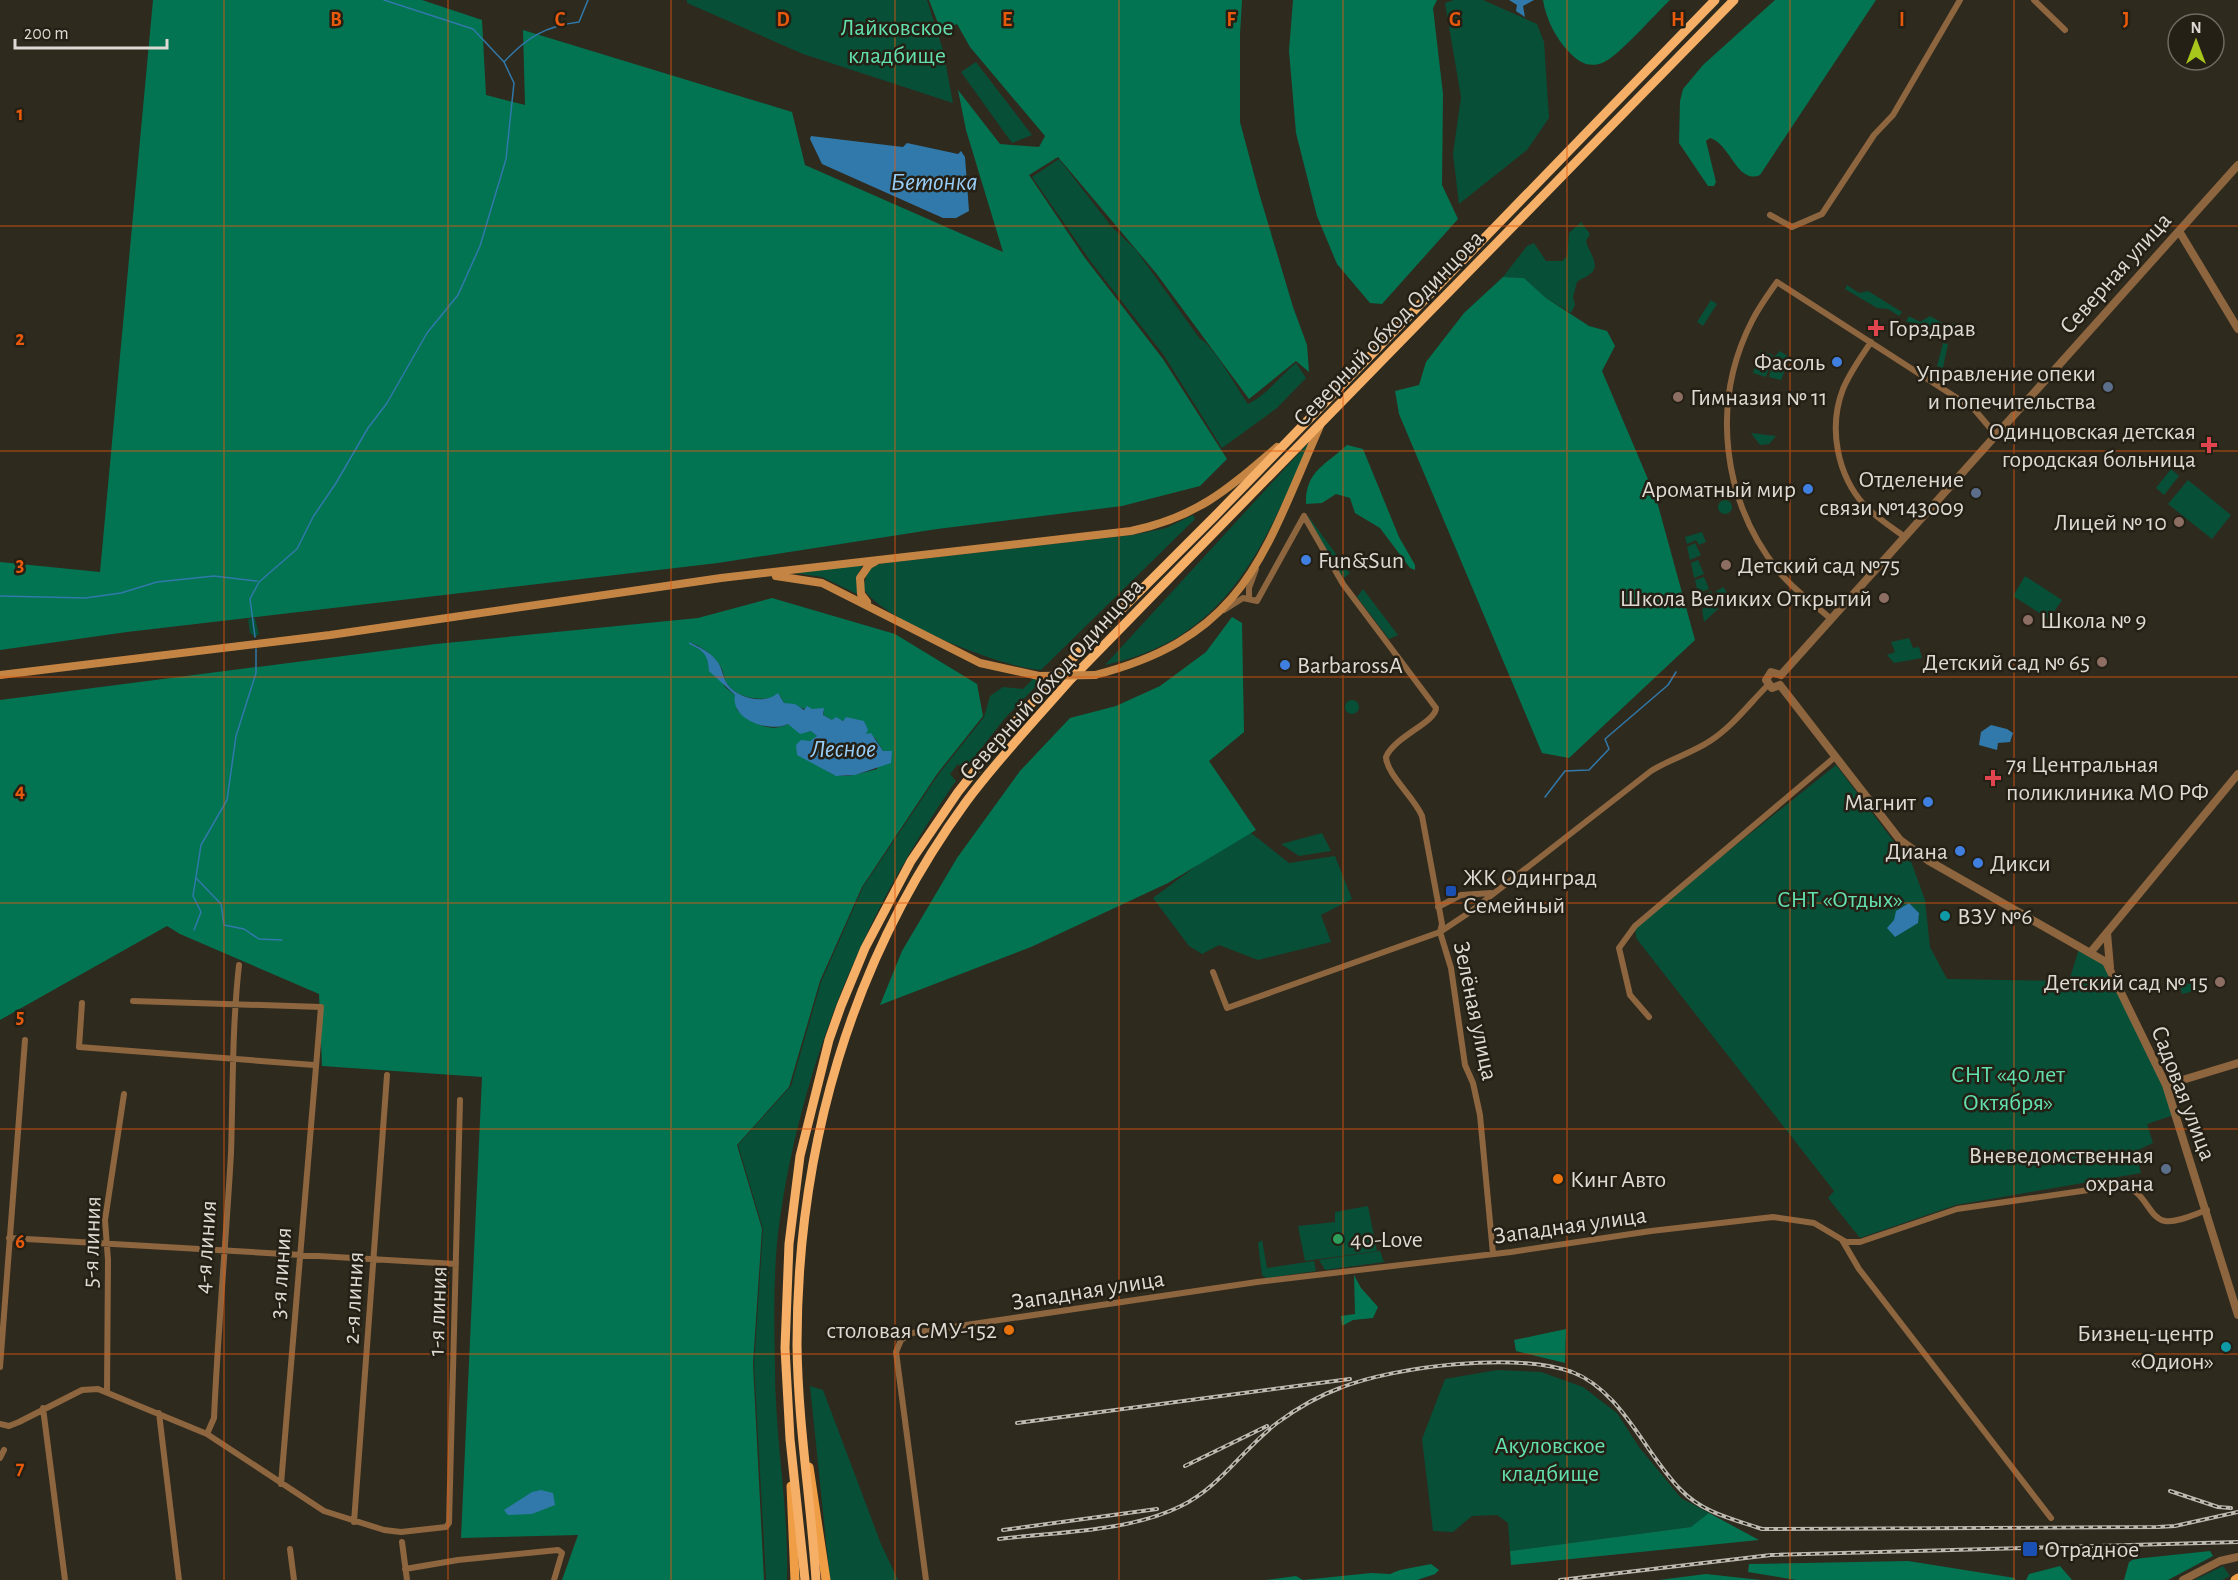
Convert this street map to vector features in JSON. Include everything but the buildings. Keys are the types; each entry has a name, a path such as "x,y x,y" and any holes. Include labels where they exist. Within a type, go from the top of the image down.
{"highway":[{"name":"Северный обход Одинцова","path":"805,1580 790,1439 786,1367 786,1291 800,1156 829,1040 865,948 926,837 1001,738 1061,670 1215,516 1715,0"},
{"name":"Северный обход Одинцова","path":"816,1580 799,1385 798,1292 806,1202 813,1157 828,1091 853,1010 891,922 965,803 1011,745 1071,679 1734,0"}],"main road":[{"path":"721,578 764,576 804,578 841,590 980,663 1039,676 1095,675 1159,654 1178,645 1227,606 1257,566 1320,426"},
{"path":"0,675 342,633 721,578 1131,531 1160,525 1203,506 1293,434"},
{"path":"873,607 861,594 860,578 869,565 885,559"},
{"path":"804,1438 826,1580"},
{"path":"790,1439 795,1580"}],"street":[{"path":"1770,215 1792,227 1822,214 1874,135 1893,115 1960,0"},
{"path":"2034,0 2065,30"},
{"name":"Северная улица","path":"1781,675 2238,165"},
{"path":"2179,231 2238,329"},
{"path":"1831,619 1789,582 1754,535 1737,494 1730,465 1727,399 1732,373 1747,332 1777,282 1974,408 1996,435"},
{"path":"1871,342 1842,392 1836,423 1836,444 1843,467 1856,494 1874,513 1905,537"},
{"path":"1208,621 1237,601 1249,597 1257,601 1304,516 1343,584 1436,708 1433,717 1392,745 1386,757 1388,766 1416,803 1422,816 1442,924 1440,932"},
{"path":"1249,597 1249,588 1257,566"},
{"path":"1774,672 1781,675 1780,685 1775,688 1768,685 1766,680 1769,674 1774,672"},
{"path":"1440,932 1497,891 1651,771 1674,757 1708,743 1726,729 1768,685"},
{"name":"Садовая улица","path":"1780,685 1890,831 1910,849 2106,962 2166,1085 2238,1315"},
{"path":"1649,1017 1630,995 1618,950 1635,926 1835,757"},
{"path":"2090,952 2238,774"},
{"path":"1438,908 1461,895 1481,895 1497,891"},
{"name":"Зелёная улица","path":"1213,972 1227,1008 1440,932 1450,968 1464,1065 1473,1083 1480,1115 1493,1254"},
{"path":"2107,933 2110,970"},
{"name":"4-я линия","path":"207,1434 214,1418 223,1250 231,1155 235,1004 239,966"},
{"path":"133,1001 235,1004"},
{"path":"82,1003 79,1047 314,1065"},
{"name":"3-я линия","path":"235,1004 321,1007 314,1065 281,1484"},
{"path":"0,1367 26,1040"},
{"path":"2166,1085 2238,1063"},
{"name":"2-я линия","path":"354,1522 387,1076"},
{"name":"5-я линия","path":"107,1391 108,1244 105,1220 124,1094"},
{"name":"1-я линия","path":"354,1522 401,1532 443,1528 449,1523 460,1100"},
{"path":"1842,1239 1860,1242 1957,1209 2123,1185 2140,1193 2155,1216 2164,1221 2207,1210"},
{"name":"Западная улица","path":"926,1580 896,1352 901,1340 912,1333 1257,1282 1773,1217 1814,1223 1842,1239"},
{"path":"9,1238 456,1264"},
{"path":"1842,1239 1859,1269 2051,1518"},
{"path":"1,1425 19,1422 82,1390 90,1388 107,1391 207,1434 324,1511 354,1522"},
{"path":"44,1408 65,1580"},
{"path":"159,1413 179,1580"},
{"path":"0,1458 4,1450"},
{"path":"402,1542 406,1580"},
{"path":"290,1550 294,1580"},
{"path":"405,1569 458,1560 561,1551 554,1580"},
{"path":"2183,1580 2220,1561 2238,1557"}],"green space":[{"path":"153,0 422,0 482,20 486,95 525,105 523,30 792,112 805,165 1003,252 966,130 958,90 1000,144 1039,147 1045,136 970,47 957,24 941,31 929,0 1242,0 1240,122 1293,307 1307,345 1309,372 1296,361 1249,399 1156,273 1058,157 1029,175 1085,258 1163,359 1227,459 1200,486 1122,506 937,529 718,563 127,632 0,650 0,562 100,572"},
{"name":"Лайковское кладбище","path":"687,0 927,0 943,50 953,103 803,54 687,3"},
{"path":"1293,0 1437,0 1433,8 1443,94 1442,185 1458,219 1382,304 1370,303 1337,264 1317,216 1296,133 1289,51"},
{"path":"1454,0 1483,0 1537,24 1544,42 1549,118 1527,150 1459,204 1453,154 1461,97 1445,3"},
{"path":"1543,0 1670,0 1617,53 1602,63 1592,65 1577,59 1560,41 1549,21"},
{"path":"1775,0 1876,0 1760,175 1745,174 1717,141 1710,138 1706,141 1716,182 1714,186 1708,186 1679,143 1680,101 1683,89 1703,65"},
{"path":"976,62 1032,135 1012,143 961,72"},
{"path":"1059,159 1111,226 1136,250 1200,339 1218,358 1248,404 1267,391 1296,363 1306,378 1277,408 1222,448 1163,354 1091,262 1032,177"},
{"path":"1581,222 1590,234 1586,241 1595,267 1577,282 1573,297 1575,305 1571,313 1546,298 1524,278 1503,277 1527,246 1534,243 1546,261 1562,261 1567,256 1569,233"},
{"path":"1503,277 1524,278 1546,298 1589,326 1607,331 1615,346 1602,371 1656,498 1695,640 1569,758 1542,753 1399,414 1395,391 1419,385 1426,362 1464,313"},
{"path":"1847,285 1859,293 1868,291 1902,312 1899,316 1888,309 1877,308 1845,289"},
{"path":"1711,300 1717,304 1703,326 1697,322"},
{"path":"1909,316 1920,322 1930,316 1944,324 1941,331 1906,321"},
{"path":"1949,323 1966,326 1966,337 1945,335"},
{"path":"1943,343 1948,344 1943,368 1937,366"},
{"path":"1760,351 1773,355 1766,377 1753,373"},
{"path":"1780,351 1790,358 1781,380 1769,377 1775,356"},
{"path":"1751,433 1776,436 1769,444 1760,445"},
{"path":"1311,440 1258,550 1237,582 1213,610 1184,633 1148,652 1105,665"},
{"path":"1347,445 1363,449 1399,537 1415,565 1415,570 1410,568 1380,528 1355,513 1350,498 1336,494 1322,503 1306,504 1309,484 1313,476"},
{"path":"2171,469 2179,476 2164,495 2156,488"},
{"path":"2188,480 2231,515 2212,539 2168,504"},
{"path":"1725,500 1730,502 1732,507 1730,512 1725,514 1720,512 1718,507 1720,502"},
{"path":"1193,515 1195,519 1041,670 1000,661 944,640 893,614 874,601 863,588 868,570 878,564 1133,535 1166,528"},
{"path":"1308,516 1350,573 1344,578 1305,524"},
{"path":"1702,532 1706,542 1699,545 1696,540 1687,544 1685,537"},
{"path":"1695,543 1701,555 1690,560 1687,547"},
{"path":"1698,560 1704,574 1694,578 1691,563"},
{"path":"863,564 857,576 857,594 822,577 794,573"},
{"path":"2025,576 2062,600 2049,619 2013,596"},
{"path":"1704,577 1709,589 1698,593 1695,580"},
{"path":"1724,587 1730,601 1723,607 1716,591"},
{"path":"1363,589 1398,635 1389,639 1357,597"},
{"path":"1711,591 1715,601 1701,607 1699,596"},
{"path":"772,598 895,634 977,684 983,716 937,774 862,887 820,981 789,1087 737,1145 762,1229 753,1364 764,1580 562,1580 578,1535 461,1538 482,1077 322,1066 319,994 180,934 167,926 0,1020 0,700 436,644 698,618","holes":["689,642 706,651 716,660 721,666 726,683 739,694 759,699 780,696 784,703 808,710 824,711 823,715 832,720 861,721 866,735 875,738 883,751 877,769 852,775 834,775 822,765 816,755 810,741 818,737 812,731 803,732 788,724 781,727 767,727 749,719 737,710 735,695 725,687 706,654"]},
{"path":"1715,603 1718,609 1704,622 1702,609"},
{"path":"1232,617 1242,623 1244,732 1209,761 1256,830 1168,883 1031,947 880,1005 902,951 957,858 1020,771 1070,718 1116,706 1160,686 1206,652"},
{"path":"255,618 259,634 255,637 250,633 248,619"},
{"path":"1909,638 1913,648 1919,647 1922,658 1894,663 1887,655 1895,652 1891,642"},
{"path":"1033,679 1042,680 1005,718 965,769 958,764 950,774 956,781 893,882 866,935 822,1045 804,1101 790,1159 780,1218 775,1274 777,1421 786,1527 787,1580 766,1580 754,1365 763,1229 738,1145 791,1086 821,982 863,887 938,775 984,717 990,696 1003,687 1023,689"},
{"path":"1349,700 1355,700 1359,707 1355,714 1349,714 1345,710 1345,704"},
{"path":"1836,765 1898,847 1908,853 1925,900 1930,947 1947,979 2069,981 2079,949 2104,964 2174,1115 2147,1124 2153,1143 2140,1149 2143,1157 2138,1162 2141,1173 1956,1205 1860,1238 1828,1198 1834,1191 1636,938 1635,926"},
{"path":"1246,829 1289,863 1335,856 1352,899 1321,915 1331,942 1258,960 1219,945 1202,954 1189,946 1153,898"},
{"path":"1322,833 1331,851 1299,856 1281,844"},
{"path":"2196,981 2199,990 2182,994 2180,986"},
{"name":"40-Love","path":"1368,1206 1377,1251 1305,1261 1298,1226 1335,1222 1335,1212"},
{"path":"1262,1240 1267,1268 1314,1261 1316,1271 1266,1278 1262,1275 1258,1243"},
{"path":"1380,1251 1384,1262 1325,1270 1319,1260"},
{"path":"1354,1275 1361,1288 1378,1307 1373,1318 1353,1320 1342,1326 1341,1316 1355,1314"},
{"path":"1566,1329 1565,1363 1516,1351 1514,1340"},
{"name":"Акуловское кладбище","path":"1497,1370 1541,1372 1583,1387 1617,1413 1639,1447 1681,1498 1709,1513 1708,1516 1691,1527 1510,1551 1508,1523 1497,1515 1472,1516 1453,1532 1433,1531 1422,1439 1445,1379"},
{"path":"810,1386 823,1390 881,1544 898,1580 830,1580"},
{"path":"1709,1513 1759,1540 1511,1565 1510,1551 1691,1527"},
{"path":"2210,1551 2213,1556 2168,1580 2124,1580 2129,1562 2134,1559"},
{"path":"1908,1561 2015,1578 2015,1580 1797,1580 1748,1572 1749,1564"},
{"path":"1431,1564 1439,1570 1435,1574 1417,1580 1303,1580 1371,1573 1390,1574"},
{"path":"2060,1566 2072,1580 2026,1580 2029,1574"},
{"path":"2223,1566 2230,1576 2222,1580 2194,1580"},
{"path":"1706,1574 1761,1580 1659,1580"},
{"path":"1296,1576 1303,1580 1266,1580"}],"water":[{"path":"1509,0 1534,0 1523,6 1525,17 1516,11 1517,5"},
{"name":"Бетонка","path":"811,136 903,147 907,143 958,154 961,151 965,157 969,211 956,218 943,218 822,164 810,139"},
{"name":"Лесное","path":"689,642 713,657 720,666 728,685 738,693 752,698 766,699 778,693 784,703 795,704 804,710 807,706 812,709 824,708 823,715 832,720 836,717 843,721 846,717 864,721 868,730 866,734 871,733 883,751 892,751 891,763 855,775 836,776 797,755 796,745 801,740 810,741 817,736 811,731 800,734 788,724 771,727 745,718 735,704 735,695 709,671 705,654"},
{"path":"1991,725 2013,733 2010,742 1998,743 1997,750 1979,745 1981,732"},
{"path":"1909,903 1919,913 1918,923 1895,937 1887,928 1894,920 1896,911"},
{"path":"541,1490 553,1493 555,1505 532,1514 508,1515 504,1510 532,1492"}],"waterway":[{"path":"255,637 250,599 259,582 297,549 313,517 368,428 387,403 427,333 458,295 480,246 506,159 514,83 504,62 473,29 384,0"},
{"path":"504,62 529,39 538,34 557,26 579,22 588,0"},
{"path":"0,596 85,598 121,593 157,582 214,576 257,581"},
{"path":"194,930 201,912 193,896 201,845 227,800 236,736 256,673 256,649"},
{"path":"1545,797 1565,771 1589,770 1609,749 1605,739 1668,685 1676,672"},
{"path":"196,878 221,904 224,925 244,929 259,939 282,940"}],"railway":[{"path":"999,1539 1092,1530 1161,1515 1181,1506 1208,1489 1277,1423 1324,1395 1364,1380 1392,1373 1488,1362 1548,1366 1572,1372 1590,1381 1619,1408 1668,1475 1690,1498 1709,1510 1762,1529 2158,1527 2175,1526 2238,1512"},
{"path":"1017,1423 1350,1379"},
{"path":"1185,1466 1267,1426"},
{"path":"2170,1491 2218,1507 2231,1508"},
{"path":"1003,1530 1157,1509"},
{"path":"1560,1580 1771,1555 2238,1542"}],"place":[{"name":"Горздрав","path":"1876,328"},
{"name":"Фасоль","path":"1837,362"},
{"name":"Управление опеки и попечительства","path":"2108,387"},
{"name":"Гимназия № 11","path":"1678,397"},
{"name":"Одинцовская детская городская больница","path":"2209,445"},
{"name":"Ароматный мир","path":"1808,489"},
{"name":"Отделение связи №143009","path":"1976,493"},
{"name":"Лицей № 10","path":"2179,522"},
{"name":"Fun&Sun","path":"1306,560"},
{"name":"Детский сад №75","path":"1726,565"},
{"name":"Школа Великих Открытий","path":"1884,598"},
{"name":"Школа № 9","path":"2028,620"},
{"name":"Детский сад № 65","path":"2102,662"},
{"name":"BarbarossA","path":"1285,665"},
{"name":"7я Центральная поликлиника МО РФ","path":"1993,778"},
{"name":"Магнит","path":"1928,802"},
{"name":"Диана","path":"1960,851"},
{"name":"Дикси","path":"1978,863"},
{"name":"ЖК Одинград Семейный","path":"1451,891"},
{"name":"ВЗУ №6","path":"1945,916"},
{"name":"Детский сад № 15","path":"2220,982"},
{"name":"Вневедомственная охрана","path":"2166,1169"},
{"name":"Кинг Авто","path":"1558,1179"},
{"name":"40-Love","path":"1338,1239"},
{"name":"столовая СМУ-152","path":"1009,1330"},
{"name":"Бизнец-центр «Одион»","path":"2226,1347"},
{"name":"Отрадное","path":"2030,1549"}],"park label":[{"name":"СНТ «Отдых»","path":"1840,899"},
{"name":"СНТ «40 лет Октября»","path":"2008,1088"}]}
